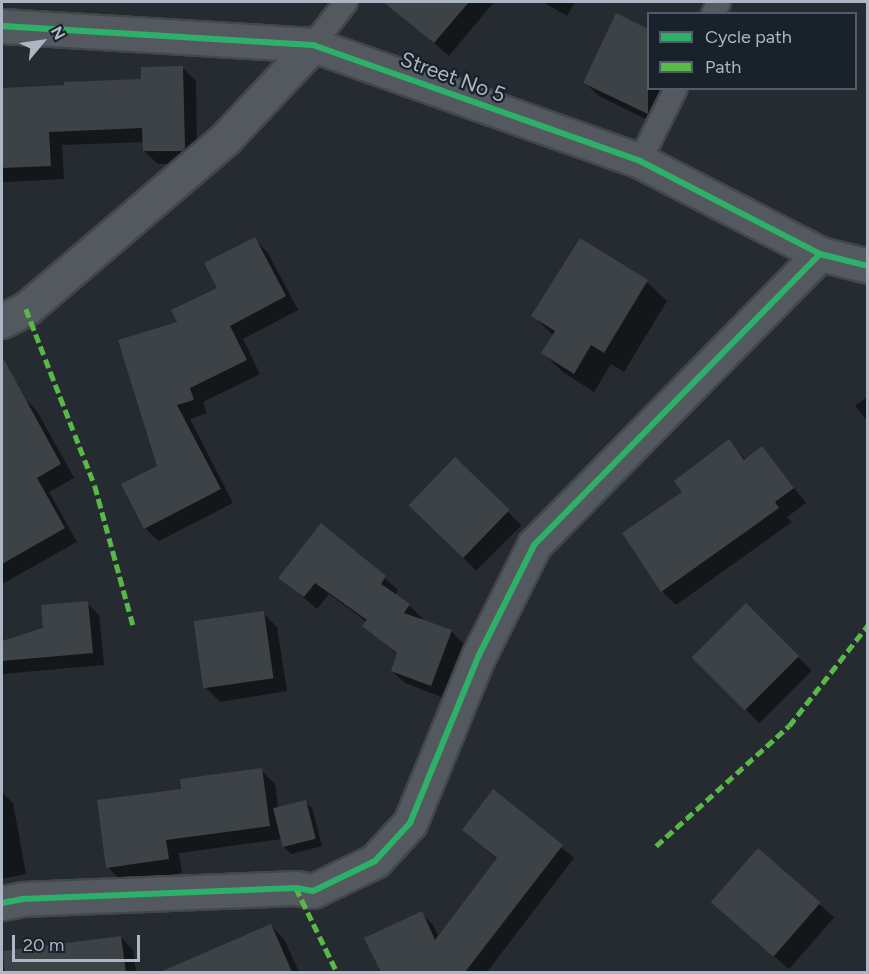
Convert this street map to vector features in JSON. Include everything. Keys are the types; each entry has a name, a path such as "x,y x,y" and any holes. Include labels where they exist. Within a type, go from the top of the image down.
{"street":[{"name":"Street No 5","path":"2,26 313,45 640,161 820,254 867,266"},
{"path":"2,321 26,309 226,138 313,45"},
{"path":"2,903 22,899 296,888 313,891 375,861 410,823 479,655 534,545 820,254"}],"lane":[{"path":"313,45 346,2"},
{"path":"640,161 675,90"}],"building":[{"path":"383,2 469,2 434,43"},
{"path":"616,13 647,28 648,114 583,83"},
{"path":"183,66 185,148 182,151 143,151 142,128 49,132 51,166 2,168 2,88 64,85 64,82 141,79 141,67"},
{"path":"255,237 286,296 230,326 247,360 190,388 194,400 177,405 221,489 144,529 121,484 157,466 118,340 177,322 171,310 217,288 204,263"},
{"path":"580,238 648,280 604,353 591,345 574,374 541,353 555,331 531,316"},
{"path":"2,356 61,464 37,478 65,528 2,564"},
{"path":"729,439 744,460 762,446 794,488 775,502 779,508 661,592 622,533 682,492 674,481"},
{"path":"455,457 510,510 463,558 408,505"},
{"path":"321,523 386,576 381,584 410,604 404,613 452,630 431,686 391,671 397,653 362,626 367,620 315,583 304,597 278,578"},
{"path":"88,601 93,653 2,661 2,641 43,628 41,605"},
{"path":"746,603 799,656 745,710 692,657"},
{"path":"264,611 273,678 203,688 194,621"},
{"path":"262,768 270,826 166,840 169,859 106,868 97,800 181,789 180,779"},
{"path":"493,789 563,845 465,972 381,972 364,938 422,911 435,940 497,858 462,830"},
{"path":"306,800 316,839 283,847 273,808"},
{"path":"758,848 821,902 773,957 711,902"},
{"path":"271,924 292,972 160,972"},
{"path":"121,936 126,972 5,972 3,951"}],"marked path":[{"path":"26,309 95,486 133,625"},
{"path":"656,846 789,726 868,625"},
{"path":"296,888 337,972"}],"cycle path":[{"path":"2,26 313,45 640,161 820,254 868,266"},
{"path":"2,903 22,899 296,888 313,891 375,861 410,823 479,655 534,545 820,254"}]}
